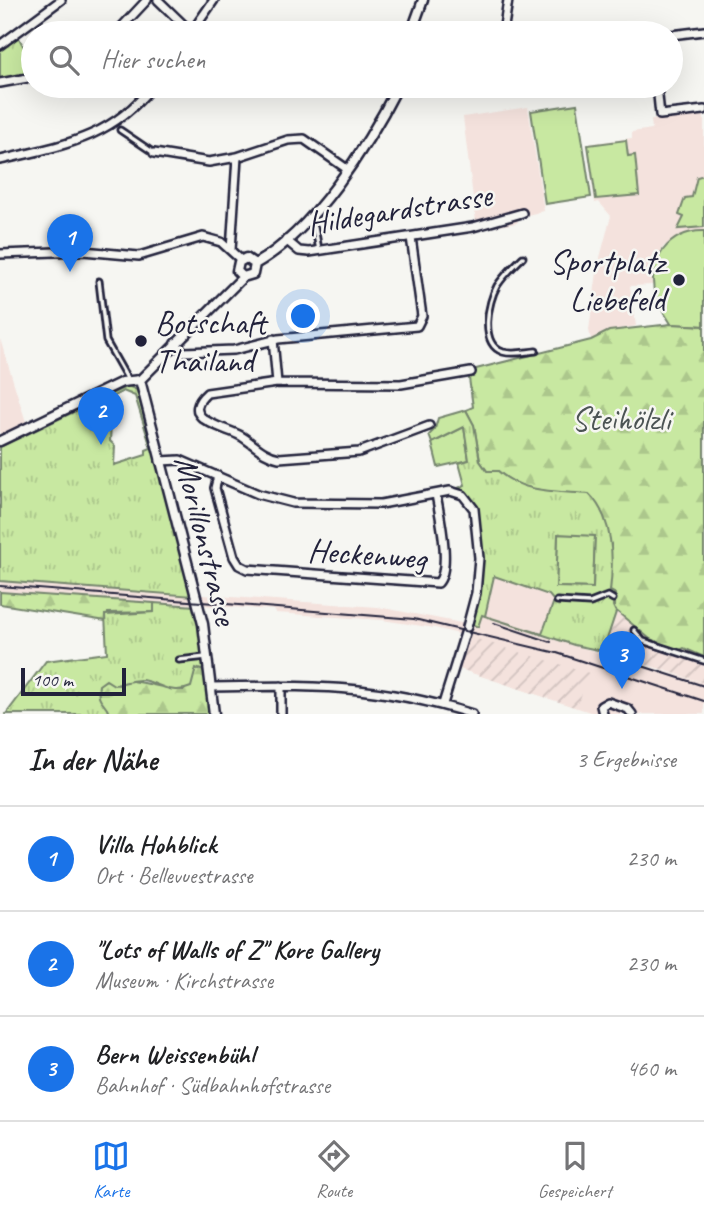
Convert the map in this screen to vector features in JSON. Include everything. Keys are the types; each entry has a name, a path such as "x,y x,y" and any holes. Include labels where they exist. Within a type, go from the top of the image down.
{"street":[{"path":"33,21 61,0"},
{"path":"127,21 147,0"},
{"path":"158,0 179,21"},
{"path":"199,21 214,0"},
{"path":"416,21 424,0"},
{"path":"505,21 508,0"},
{"path":"0,45 21,30"},
{"path":"683,34 704,31"},
{"path":"0,83 21,80"},
{"path":"0,160 70,143 116,127 142,98"},
{"path":"0,441 128,380 140,380 243,277 253,274 255,264 286,240 307,218 347,169 391,98"},
{"path":"658,98 660,115 704,110"},
{"path":"154,153 209,162 237,157 288,140 304,139 347,169"},
{"path":"231,250 237,157"},
{"name":"Hildegardstrasse","path":"286,240 299,251 319,250 472,227 522,213"},
{"path":"0,254 83,251 139,256 204,237 216,239 241,260"},
{"path":"175,343 184,352 202,352 246,348 273,340 416,326 422,316 411,237"},
{"path":"241,260 249,259 255,264"},
{"path":"241,260 237,271 243,277"},
{"path":"273,340 278,383"},
{"path":"429,426 359,452 279,458 260,450 235,433 208,424 200,416 199,405 207,393 278,383 401,384 471,372"},
{"name":"Morillonstrasse","path":"140,380 196,591 208,657 214,714"},
{"name":"Heckenweg","path":"160,461 180,460 218,476 268,498 325,505 389,503 436,494 443,553 439,583 247,569 239,565 234,557 215,488 218,476"},
{"path":"436,494 454,491 463,495 476,516 479,573 466,630 443,704"},
{"path":"281,686 281,714"},
{"path":"211,687 369,689 443,704 472,714"},
{"path":"603,714 601,706 608,702 628,709 632,714"}],"lane":[{"path":"116,127 154,153"},
{"path":"307,218 315,227 319,250"},
{"path":"523,257 496,288 489,316 489,333 493,344 499,350 512,353 536,351"},
{"path":"99,281 106,341 128,380"},
{"path":"557,601 590,603 605,597 613,599"},
{"path":"634,630 643,641 704,661"},
{"path":"179,660 208,657"}],"shaded area":[{"path":"528,107 544,211 519,217 517,223 477,230 463,117"},
{"path":"704,113 704,231 664,246 656,262 653,285 630,286 636,326 609,331 591,340 589,330 598,265 611,216 599,202 595,203 587,144 632,138 632,132 652,129 651,120"},
{"path":"0,339 26,422 0,435"},
{"path":"494,576 542,590 554,601 542,636 704,683 704,714 596,714 457,668 467,636 435,628 382,620 276,613 274,610 0,592 0,581 378,607 477,626 481,615 485,616"},
{"path":"617,609 640,632 704,657 704,683 603,651"},
{"path":"467,636 589,673 577,708 457,668"}],"green space":[{"path":"18,36 21,42 21,75 0,79 0,50"},
{"path":"577,104 591,197 545,204 531,111"},
{"path":"626,140 628,156 635,155 639,195 596,199 588,145"},
{"path":"704,175 704,227 678,229 684,217 679,215 685,198 692,197 697,177"},
{"name":"Sportplatz Liebefeld","path":"704,231 704,326 671,324 655,295 653,283 657,260 663,250 680,236"},
{"name":"Steihölzli","path":"671,324 704,326 704,657 684,648 678,651 650,639 614,609 615,594 610,591 611,544 560,492 527,487 498,471 487,471 480,461 474,425 466,410 473,407 468,371 591,340 609,331"},
{"path":"128,386 137,390 193,596 0,581 0,447","holes":["123,391 135,396 151,448 146,450 146,455 114,465 115,446 110,441 112,408 108,399"]},
{"path":"466,410 474,425 480,461 487,471 498,471 530,488 589,494 597,503 610,539 610,591 614,593 613,606 616,612 603,651 574,645 487,617 542,634 554,601 549,595 494,576 485,616 482,615 478,627 471,624 482,562 476,516 456,489 465,485 459,463 469,460 464,427 432,443 429,435 435,429 438,418","holes":["558,534 595,536 593,588 556,587"]},
{"path":"464,427 469,460 438,467 432,443"},
{"path":"558,534 595,535 593,588 556,587"},
{"path":"0,592 154,603 155,612 108,613 106,621 0,604"},
{"path":"154,603 195,606 207,672 196,668 191,687 171,690 142,680 114,685 106,680 99,685 98,691 109,714 6,714 46,661 107,653 105,615 154,612"},
{"path":"196,668 207,672 210,714 109,714 99,703 98,685 106,680 119,685 126,680 184,690 192,680"}],"railway":[{"path":"0,586 414,619 557,653 704,701"},
{"path":"494,623 551,642"},
{"path":"608,655 704,686"}],"place":[{"name":"Villa Hohblick","path":"70,272"},
{"name":"Sportplatz Liebefeld","path":"679,280"},
{"name":"Botschaft Thailand","path":"141,341"},
{"name":"\"Lots of Walls of Z\" Kore Gallery","path":"101,445"},
{"name":"Bern Weissenbühl","path":"622,689"}]}
